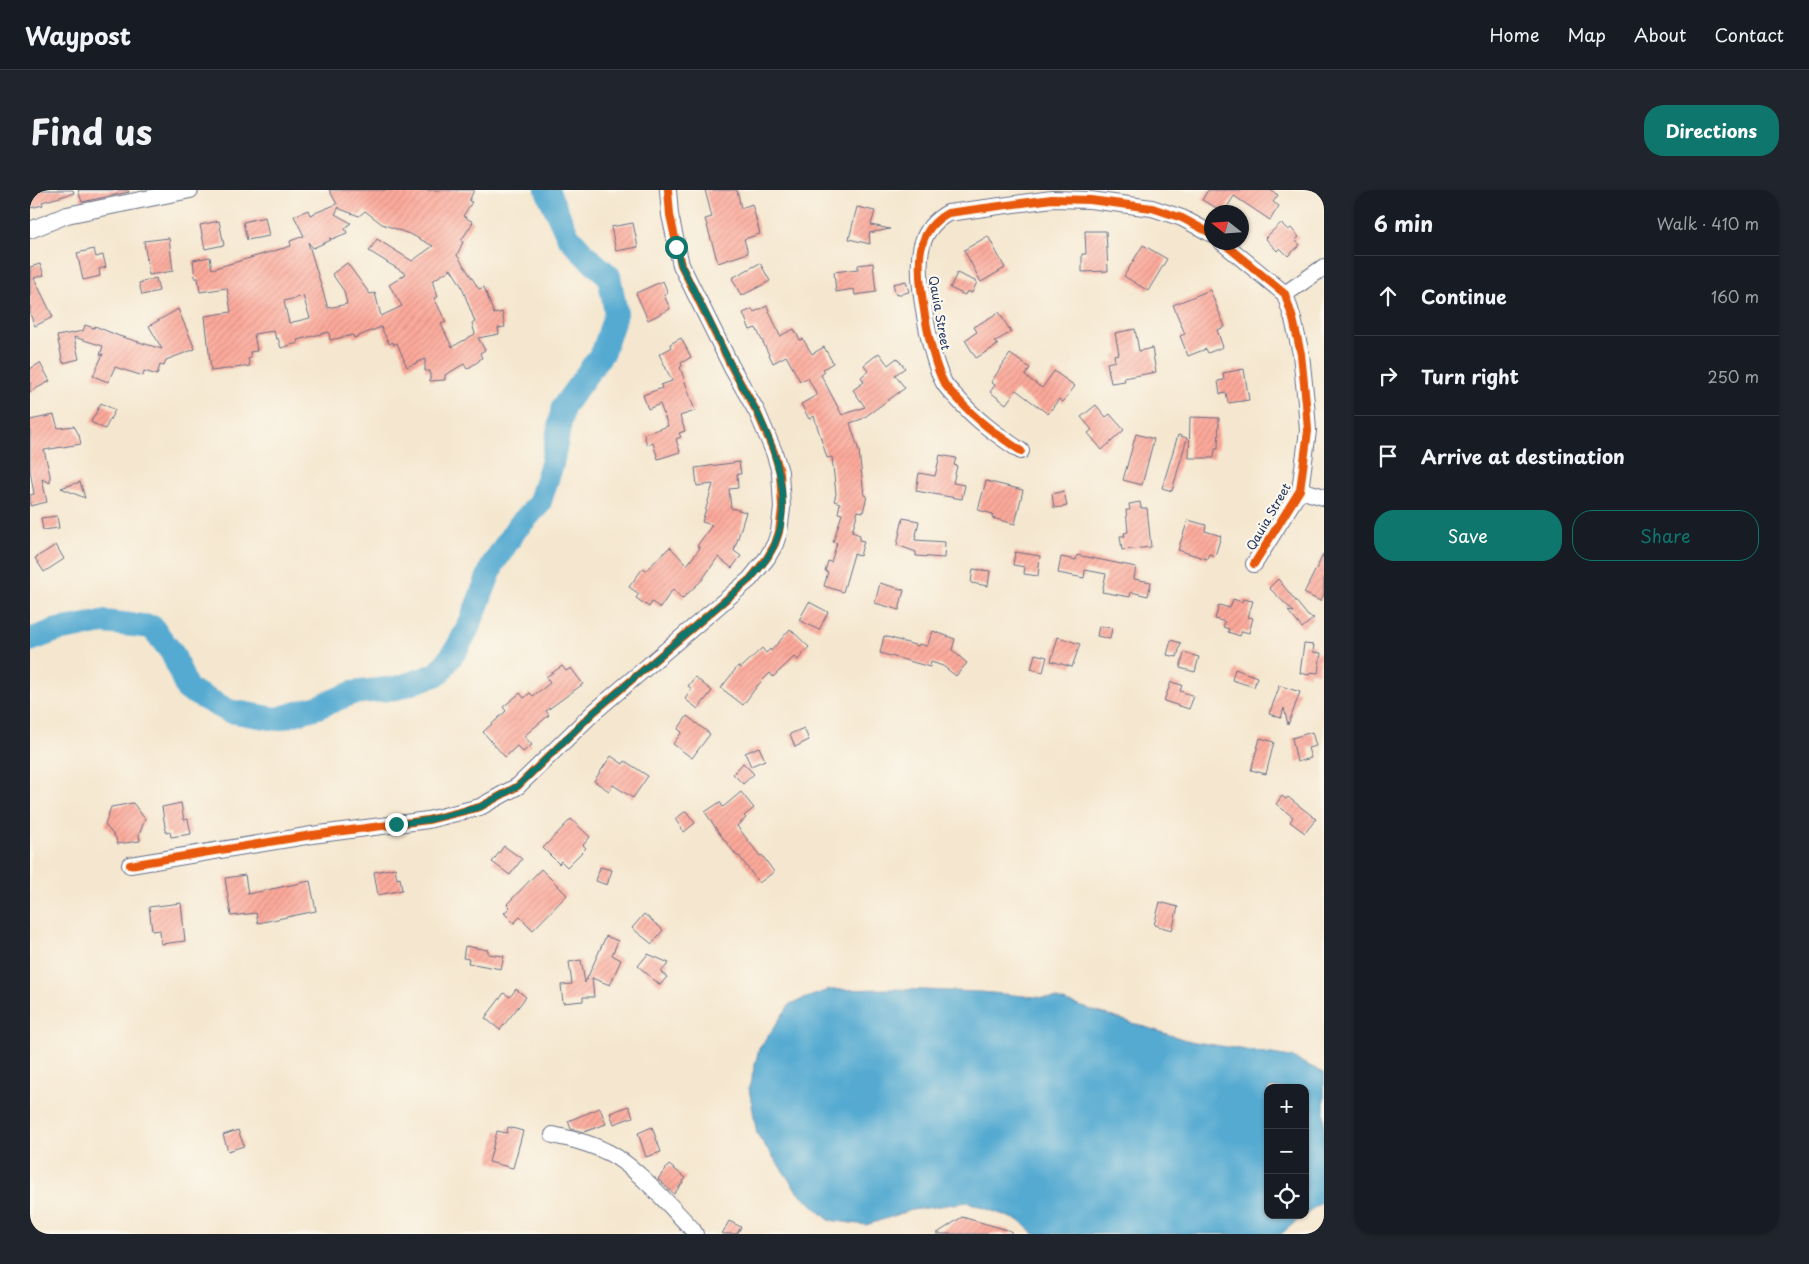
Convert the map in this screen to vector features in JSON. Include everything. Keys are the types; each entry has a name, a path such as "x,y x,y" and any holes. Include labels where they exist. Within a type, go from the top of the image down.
{"street":[{"path":"30,230 67,215 190,190"},
{"path":"130,865 320,834 428,820 480,807 518,786 594,712 750,579 760,568 775,544 779,532 782,508 780,472 774,452 757,412 732,368 681,265 670,215 668,190"},
{"name":"Qauia Street","path":"1021,451 984,426 966,409 945,384 936,363 921,292 920,264 922,244 936,220 948,213 1052,199 1090,200 1152,208 1182,218 1204,230"},
{"path":"1232,250 1285,294 1324,267"},
{"name":"Qauia Street","path":"1254,564 1300,490 1308,432 1301,354 1285,294"},
{"path":"1300,490 1324,498"},
{"path":"553,1135 582,1141 607,1151 631,1168 695,1234"}],"water":[{"path":"894,989 981,992 1057,999 1189,1041 1291,1057 1324,1073 1324,1200 1309,1212 1309,1084 1264,1084 1264,1219 1299,1219 1281,1234 1034,1234 1020,1221 968,1202 912,1210 866,1225 829,1220 797,1191 757,1134 749,1088 759,1049 790,1004 828,990"}],"building":[{"path":"30,190 73,190 74,193 42,202 43,205 30,208"},
{"path":"78,190 128,190 129,192 82,202"},
{"path":"329,190 474,190 469,201 472,202 463,216 473,222 461,241 463,242 457,255 479,289 484,287 494,314 502,312 505,327 498,328 499,334 478,338 485,350 480,353 482,358 479,361 467,369 464,364 445,375 445,380 430,381 430,371 425,371 425,359 407,367 397,343 394,345 393,342 389,344 381,327 354,338 353,335 330,340 329,332 297,340 298,343 281,348 274,331 254,334 257,351 250,352 251,358 248,359 250,366 211,371 205,316 231,312 227,288 200,292 198,278 195,278 193,260 210,257 212,269 291,246 290,241 304,236 294,216 308,210 310,215 337,204","holes":["339,207 359,216 365,211 382,224 412,235 433,246 412,261 377,239 369,251 406,274 389,285 402,306 381,316 375,293 370,294 347,263 332,274 344,291 347,304 328,308 308,242 313,248 331,240 329,238 332,239 347,233 345,228 351,223 335,214","451,269 461,285 475,322 472,323 475,334 452,347 441,324 446,322 434,298 438,297 432,281","303,296 310,318 289,323 284,301"]},
{"path":"705,190 737,190 741,208 752,204 760,234 744,239 748,253 718,263 705,219 712,217"},
{"path":"1208,190 1270,190 1278,195 1273,202 1279,206 1270,220 1234,196 1228,205 1211,205 1202,200"},
{"path":"857,207 875,211 871,225 890,229 869,233 870,244 849,239"},
{"path":"265,217 269,236 247,240 243,222"},
{"path":"219,221 224,245 205,249 200,225"},
{"path":"633,223 638,247 616,251 611,227"},
{"path":"1281,223 1288,230 1291,228 1299,237 1295,240 1300,245 1288,256 1280,248 1277,251 1265,238"},
{"path":"1085,231 1106,231 1108,271 1082,272 1082,254 1086,254"},
{"path":"988,236 1005,268 981,282 964,250"},
{"path":"169,238 173,271 149,275 144,241"},
{"path":"1143,245 1167,259 1148,291 1124,276"},
{"path":"94,249 96,257 103,255 106,267 99,269 100,276 83,280 77,253"},
{"path":"760,263 770,281 741,296 732,278"},
{"path":"873,263 876,292 855,295 854,289 836,292 834,272 858,269 858,265"},
{"path":"40,264 44,275 34,278 53,317 35,326 30,314 30,267"},
{"path":"957,273 977,282 972,293 967,291 965,295 950,288"},
{"path":"156,278 159,291 142,295 139,283"},
{"path":"663,281 668,293 664,295 670,309 648,320 636,293"},
{"path":"906,281 909,292 896,295 893,284"},
{"path":"1210,290 1225,327 1217,330 1223,347 1208,353 1206,349 1188,356 1180,336 1185,334 1173,305"},
{"path":"767,306 780,336 794,329 800,340 803,339 812,354 824,347 833,363 823,369 825,372 821,375 842,415 865,407 853,390 864,382 861,377 868,371 864,365 879,353 888,365 897,358 905,368 895,375 905,388 862,419 850,423 859,451 864,495 867,496 863,512 858,511 852,532 860,535 859,540 864,541 860,556 854,554 843,592 824,586 828,572 825,571 828,561 831,562 837,543 833,542 842,514 838,513 840,503 834,501 836,494 832,457 827,458 814,416 809,419 801,404 817,395 808,378 800,381 786,356 773,363 756,328 750,330 743,313 752,309 754,312"},
{"path":"178,309 195,349 166,360 164,366 160,365 157,375 144,371 143,376 115,367 108,382 93,376 103,354 100,355 103,346 74,337 79,359 63,363 57,336 83,331 85,325 94,328 95,326 119,336 162,349 149,326"},
{"path":"999,312 1011,332 994,342 998,345 976,358 965,340 977,332 974,327"},
{"path":"1135,329 1139,351 1152,348 1156,372 1124,378 1125,381 1111,383 1107,363 1115,361 1114,355 1119,354 1115,333"},
{"path":"681,338 691,357 681,363 682,366 680,367 695,411 680,416 685,431 679,433 681,437 676,439 680,452 658,459 653,443 647,445 644,434 668,426 660,404 648,409 643,395 662,388 661,385 672,381 659,354 671,348 670,344"},
{"path":"1010,354 1030,368 1025,376 1042,388 1054,371 1075,386 1063,402 1059,399 1048,414 1016,390 1006,404 990,392 995,385 991,382"},
{"path":"40,363 50,381 30,392 30,369"},
{"path":"1244,369 1249,400 1228,403 1226,393 1220,394 1218,381 1224,380 1223,373"},
{"path":"101,403 115,410 105,429 91,422"},
{"path":"1096,405 1106,417 1110,414 1124,430 1102,450 1088,433 1092,430 1081,417"},
{"path":"54,415 58,428 74,426 81,444 44,450 50,475 50,483 42,479 47,502 30,506 30,495 34,494 30,470 30,420"},
{"path":"1190,417 1219,418 1218,449 1215,449 1214,458 1189,458"},
{"path":"1136,434 1154,439 1142,485 1123,480"},
{"path":"1178,435 1187,438 1172,491 1162,488"},
{"path":"940,455 956,458 954,465 957,466 953,483 965,485 962,499 916,491 919,473 935,476"},
{"path":"739,462 741,474 737,474 738,488 729,489 731,508 746,512 734,551 741,556 732,568 718,557 702,580 682,599 673,589 660,608 652,602 649,607 636,598 639,594 629,587 643,568 646,570 670,547 687,565 700,548 697,546 712,525 702,522 713,484 697,486 695,468"},
{"path":"986,481 1023,490 1015,524 992,518 993,514 978,510"},
{"path":"80,482 85,498 61,488"},
{"path":"1064,491 1067,506 1054,508 1052,494"},
{"path":"1140,502 1141,508 1147,508 1151,547 1122,550 1120,536 1125,536 1124,533 1128,532 1126,510 1130,510 1129,504"},
{"path":"57,516 59,528 43,530 41,518"},
{"path":"903,518 919,521 915,540 945,542 944,558 916,556 916,552 897,545"},
{"path":"1188,520 1206,525 1205,531 1221,536 1215,556 1209,554 1207,559 1178,550"},
{"path":"56,545 64,559 44,572 35,558"},
{"path":"1015,552 1040,556 1038,576 1024,574 1025,567 1013,565"},
{"path":"1324,553 1324,595 1320,601 1304,593"},
{"path":"1077,555 1136,567 1134,579 1151,582 1148,596 1131,592 1130,597 1102,592 1106,574 1085,570 1084,578 1058,573 1061,557 1076,560"},
{"path":"973,569 990,571 988,586 971,583"},
{"path":"1278,579 1308,616 1314,618 1302,628 1288,611 1294,612 1269,588"},
{"path":"880,583 904,590 899,610 875,603"},
{"path":"1233,599 1242,602 1243,599 1253,601 1248,617 1253,618 1249,633 1242,631 1240,636 1228,632 1229,629 1223,627 1225,622 1215,619 1219,605 1230,608"},
{"path":"809,602 828,612 819,630 799,620"},
{"path":"1099,626 1112,628 1110,639 1097,636"},
{"path":"790,629 809,647 798,660 794,657 773,677 770,673 743,705 721,688 738,666 741,668 762,648 766,653 770,649 771,651"},
{"path":"933,631 955,639 952,650 967,663 956,676 943,666 931,662 930,667 880,653 884,636 918,646 919,644 927,646"},
{"path":"1058,637 1080,644 1072,667 1051,661"},
{"path":"1171,640 1181,643 1177,657 1167,655"},
{"path":"1304,644 1314,645 1313,652 1321,653 1318,673 1310,672 1309,675 1300,673"},
{"path":"1184,653 1199,657 1195,672 1180,668"},
{"path":"1035,654 1047,657 1043,672 1031,669"},
{"path":"562,666 566,671 571,668 583,684 546,711 549,715 524,736 532,745 523,752 517,746 505,757 483,732 506,711 503,707 520,693 524,698 530,693 533,696 550,683 546,677"},
{"path":"1235,669 1257,677 1254,687 1232,680"},
{"path":"695,677 712,691 698,709 685,699 692,689 688,686"},
{"path":"1171,682 1182,685 1180,691 1194,696 1189,709 1164,701"},
{"path":"1278,685 1300,692 1288,725 1284,708 1281,718 1269,714 1279,688"},
{"path":"687,716 710,734 692,758 673,744 682,732 678,729"},
{"path":"804,728 809,740 795,747 790,734"},
{"path":"1312,732 1316,746 1308,748 1311,758 1297,762 1292,738"},
{"path":"1260,738 1274,742 1266,774 1251,770"},
{"path":"759,747 765,760 751,766 745,753"},
{"path":"611,756 623,764 625,761 648,776 633,798 613,785 609,791 594,781"},
{"path":"743,763 754,774 743,784 733,774"},
{"path":"741,792 754,808 744,816 746,818 737,826 774,872 759,883 719,833 705,812 720,802 723,807"},
{"path":"1282,796 1286,799 1288,797 1316,819 1305,833 1290,822 1293,817 1276,804"},
{"path":"133,803 145,819 139,835 140,841 117,844 116,838 105,825 111,807"},
{"path":"181,803 184,820 188,819 191,834 171,837 170,832 166,833 162,807"},
{"path":"686,811 695,823 684,832 675,819"},
{"path":"571,819 590,837 583,845 586,848 567,867 561,861 559,864 543,848"},
{"path":"504,846 522,859 510,875 492,862"},
{"path":"600,867 612,870 607,885 596,881"},
{"path":"395,868 397,879 400,878 402,890 378,895 374,872"},
{"path":"541,869 567,895 533,930 520,917 514,923 504,913 510,907 507,904"},
{"path":"245,875 248,894 310,881 316,911 258,923 256,913 231,916 225,878"},
{"path":"1160,902 1178,907 1172,930 1154,925"},
{"path":"181,903 185,941 161,944 160,930 152,931 149,907"},
{"path":"644,914 663,930 652,944 632,928"},
{"path":"606,936 618,941 612,955 621,960 610,985 592,978 594,997 583,997 583,1001 563,1003 561,985 572,984 569,962 581,960 585,983"},
{"path":"465,946 488,950 488,954 504,956 501,969 468,963 469,959 463,958"},
{"path":"648,954 669,963 661,972 667,977 660,985 638,966"},
{"path":"516,989 526,997 500,1030 485,1018 504,993 510,997"},
{"path":"629,1106 633,1117 614,1124 610,1113"},
{"path":"600,1108 606,1124 584,1132 571,1129 568,1121"},
{"path":"508,1127 523,1131 513,1168 489,1162 497,1131 507,1133"},
{"path":"652,1127 661,1152 646,1157 638,1133"},
{"path":"238,1130 244,1146 228,1151 223,1135"},
{"path":"669,1165 686,1178 674,1194 658,1179"},
{"path":"962,1217 1011,1231 1011,1234 936,1234"},
{"path":"729,1221 741,1227 737,1234 722,1234"}],"waterway":[{"path":"30,640 57,630 104,622 152,627 173,654 187,689 229,711 277,719 318,707 352,693 397,688 438,674 456,650 469,626 493,564 516,529 539,504 552,464 563,407 603,352 616,313 609,276 586,256 568,236 547,190"}],"cycle path":[{"path":"130,865 312,835 428,820 480,807 518,786 594,712 750,579 767,558 779,532 782,508 780,472 774,452 757,412 732,368 681,265 670,215 668,190"},
{"path":"1021,451 972,414 947,387 939,371 925,315 920,275 922,245 932,226 948,213 1052,199 1090,200 1152,208 1182,218 1204,230"},
{"path":"1232,250 1285,294 1301,354 1308,431 1300,490 1254,564"}],"route":[{"path":"396,824 428,820 480,807 518,786 594,712 750,579 768,558 775,544 781,520 782,493 780,472 774,452 757,412 732,368 681,265 676,247"}]}
